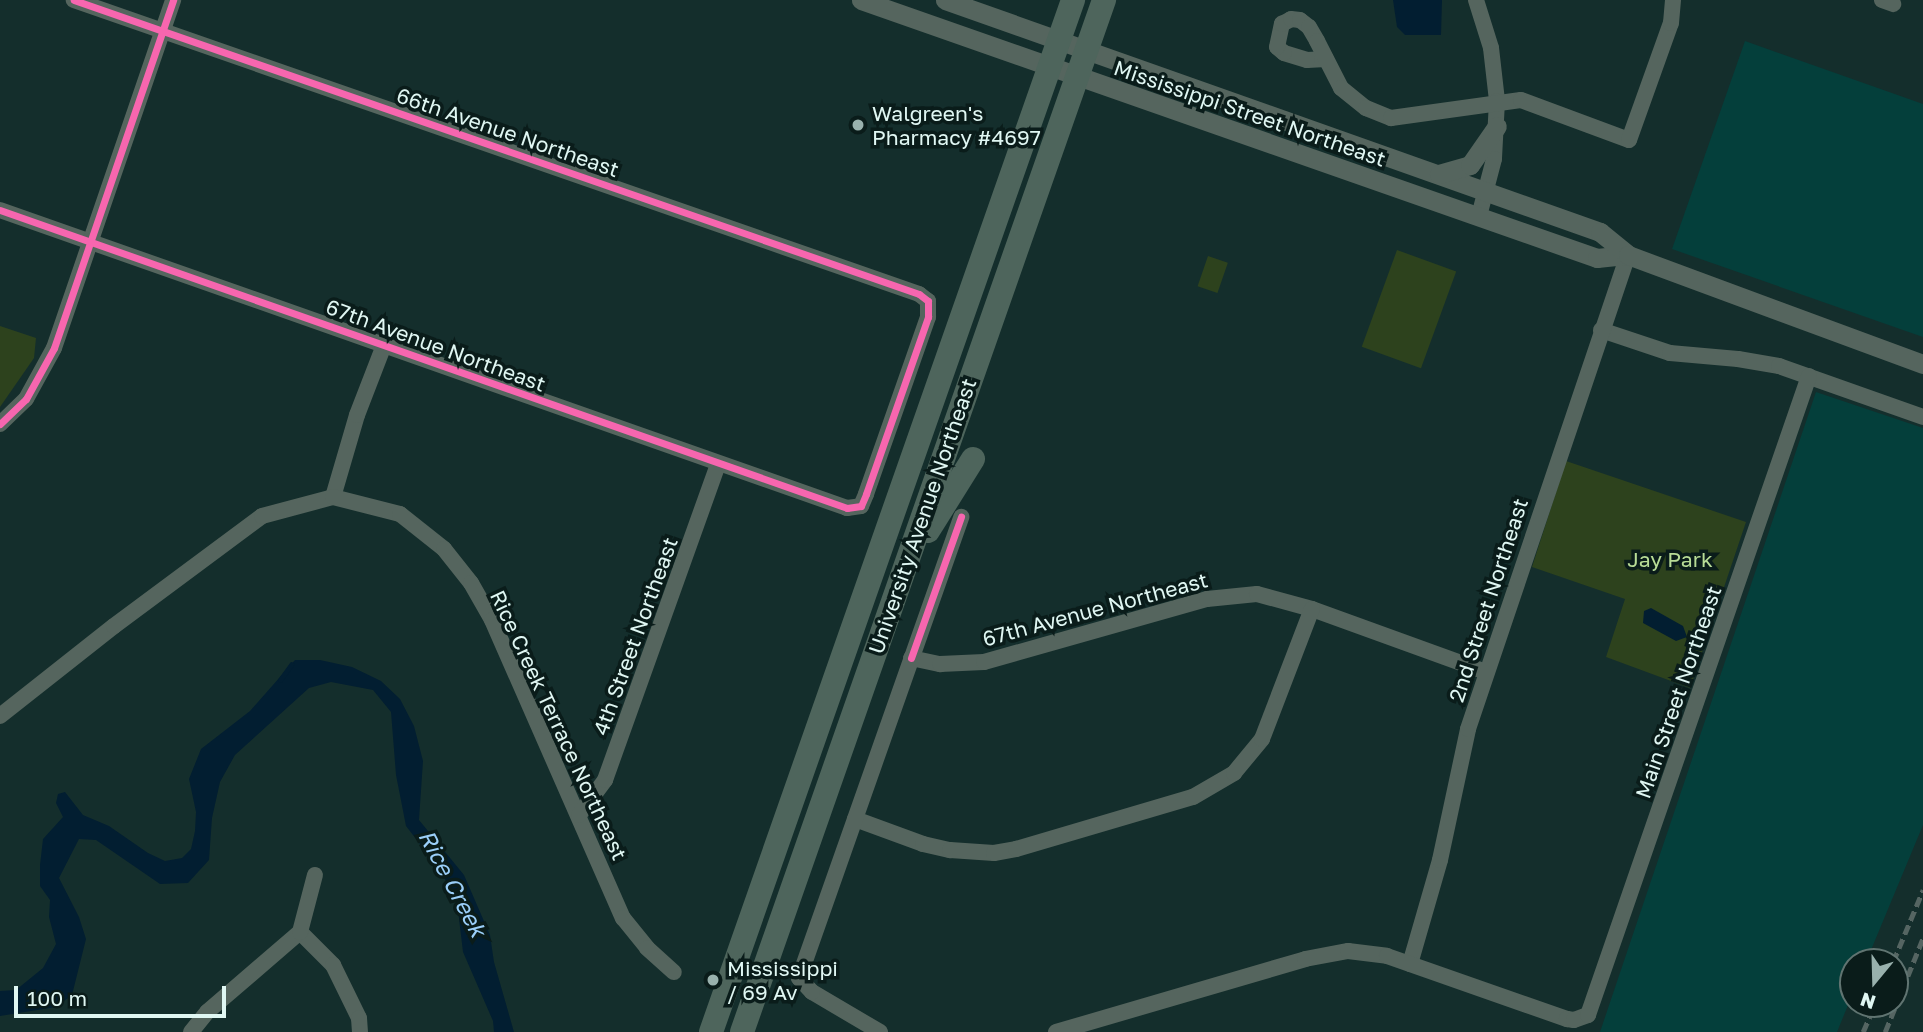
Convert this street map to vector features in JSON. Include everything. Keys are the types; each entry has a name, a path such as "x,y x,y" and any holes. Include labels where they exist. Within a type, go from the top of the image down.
{"main road":[{"name":"University Avenue Northeast","path":"712,1032 1073,0"},
{"name":"University Avenue Northeast","path":"742,1032 1104,0"},
{"path":"903,570 973,459"}],"street":[{"name":"66th Avenue Northeast","path":"74,0 919,294 928,301 928,317 861,506"},
{"path":"0,424 26,399 43,371 91,242 173,0"},
{"name":"Mississippi Street Northeast","path":"860,0 1597,258 1628,255"},
{"name":"Mississippi Street Northeast","path":"945,0 1600,232 1628,255 1923,363"},
{"path":"1476,0 1491,48 1497,101 1497,126 1479,216"},
{"path":"1326,59 1341,88 1353,100 1391,118 1497,101 1521,100 1629,140 1671,23 1673,0"},
{"path":"1438,174 1469,165 1497,126"},
{"name":"67th Avenue Northeast","path":"0,210 718,464 847,508 861,506"},
{"name":"2nd Street Northeast","path":"1410,964 1440,860 1457,772 1486,672 1628,255"},
{"path":"1601,330 1670,353 1759,361 1923,417"},
{"path":"333,497 357,415 384,345"},
{"name":"Main Street Northeast","path":"1410,964 1567,1019 1582,1019 1592,1008 1809,376"},
{"name":"4th Street Northeast","path":"579,815 605,780 718,464"},
{"name":"Rice Creek Terrace Northeast","path":"0,716 114,626 262,516 333,497 400,514 444,549 492,620 623,918 647,948 674,972"},
{"path":"880,1032 812,992 799,978 961,517"},
{"name":"67th Avenue Northeast","path":"911,658 940,664 984,662 1233,594 1257,594 1312,609 1486,672"},
{"path":"855,819 923,844 950,850 994,853 1016,849 1193,797 1234,773 1262,739 1312,609"},
{"path":"191,1032 207,1012 300,932 315,875"},
{"path":"300,932 333,965 359,1018 360,1032"},
{"path":"1056,1032 1328,954 1369,953 1410,964"}],"shaded area":[{"path":"1745,41 1923,104 1923,337 1672,249"},
{"path":"1816,392 1923,428 1923,825 1872,948 1839,948 1839,1018 1843,1018 1837,1032 1600,1032"}],"green space":[{"path":"1397,250 1456,272 1421,368 1362,347"},
{"path":"1208,256 1228,263 1217,293 1198,286"},
{"path":"0,326 36,338 34,358 0,407"},
{"name":"Jay Park","path":"1566,461 1746,522 1690,688 1606,657 1625,599 1532,567"}],"water":[{"path":"1393,0 1442,0 1441,35 1405,35 1397,27"},
{"path":"1651,608 1683,626 1687,637 1676,641 1643,623 1644,611"},
{"name":"Rice Creek","path":"295,660 320,660 352,667 381,681 400,699 414,726 423,761 419,820 464,875 490,935 494,962 514,1032 494,1032 493,1021 463,952 457,902 440,870 406,826 396,775 391,712 373,690 331,682 309,688 235,755 220,782 212,818 209,860 188,883 160,884 96,840 79,839 59,878 79,917 86,939 72,995 56,1007 0,1016 0,991 16,990 43,968 56,944 49,917 50,900 40,886 40,865 43,839 63,817 56,803 58,794 65,792 83,815 109,826 148,853 165,861 182,858 191,849 195,831 196,812 189,779 201,749 250,711"}],"waterway":[{"name":"Rice Creek","path":"280,680 291,665"}],"railway":[{"path":"1899,948 1923,890"},
{"path":"1885,1032 1923,938"},
{"path":"1863,1032 1869,1018"}],"cycle path":[{"path":"0,210 847,508 861,506 866,494 928,317 928,301 919,294 74,0"},
{"path":"0,424 26,399 54,348 173,0"},
{"path":"911,658 961,517"}],"place":[{"name":"Walgreen's Pharmacy #4697","path":"858,125"},
{"name":"Mississippi / 69 Av","path":"713,980"}]}
